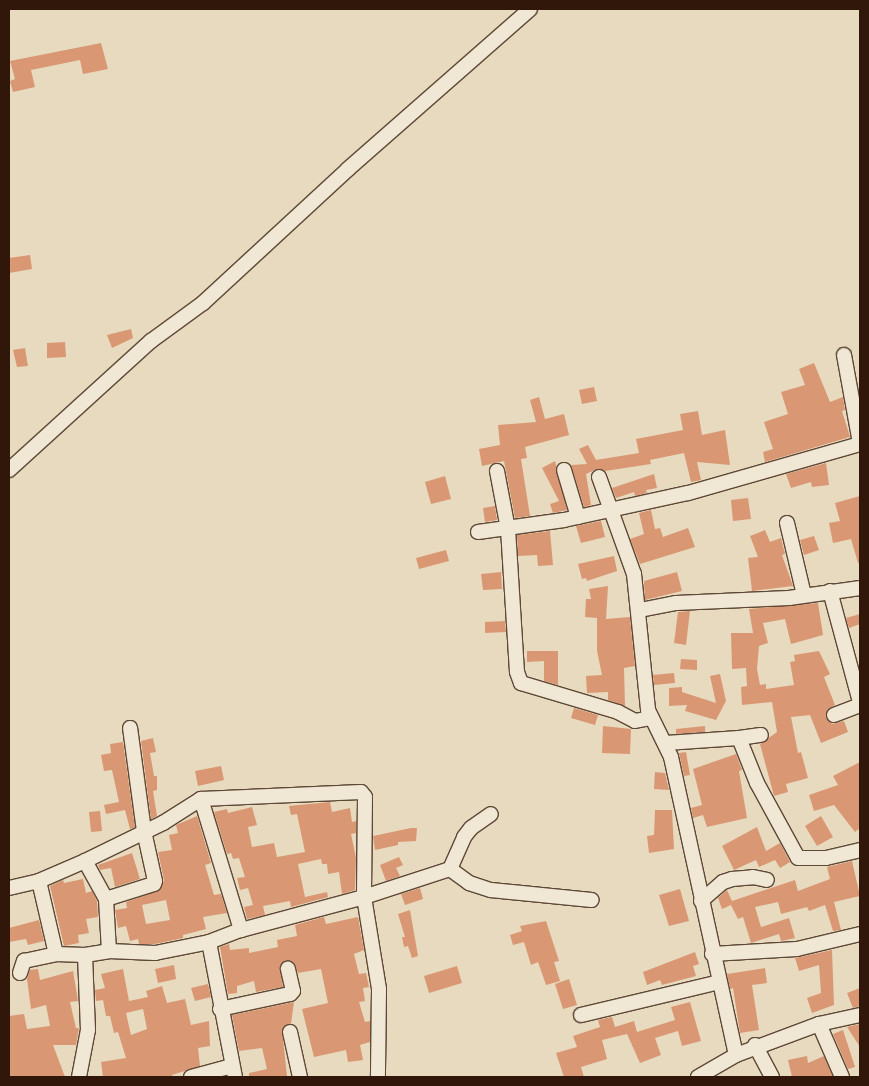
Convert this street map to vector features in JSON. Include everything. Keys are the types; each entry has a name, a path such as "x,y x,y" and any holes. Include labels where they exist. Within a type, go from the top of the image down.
{"street":[{"path":"9,470 151,340 203,303 348,169 530,9"},
{"path":"478,532 578,517 688,493 860,443 844,355"},
{"path":"564,470 578,517"},
{"path":"497,471 508,529 516,672 521,683 618,712 635,721 650,718"},
{"path":"599,477 609,511 634,574 640,610 650,718 666,743 736,1055"},
{"path":"788,523 804,595"},
{"path":"640,610 676,604 804,595 860,588"},
{"path":"830,591 860,703 834,715"},
{"path":"106,899 154,884 144,831 130,728"},
{"path":"666,743 761,735"},
{"path":"739,738 757,784 798,858 826,858 860,850"},
{"path":"9,888 39,881 85,861 201,799 361,792 365,797 364,897 379,989 378,1077"},
{"path":"201,799 241,930"},
{"path":"20,973 24,961 56,954 84,955 109,950 155,953 209,942 241,930 364,897 450,869 464,837 471,828 492,814"},
{"path":"85,861 106,899 109,950"},
{"path":"450,869 469,884 491,890 592,900"},
{"path":"701,900 723,882 753,877 767,880"},
{"path":"39,881 56,954"},
{"path":"712,954 798,949 860,934"},
{"path":"191,1077 234,1072 220,1009 209,942"},
{"path":"79,1077 88,1030 84,955"},
{"path":"220,1009 290,994 293,991 288,969"},
{"path":"582,1015 719,982"},
{"path":"698,1077 755,1045 819,1024 860,1015"},
{"path":"819,1024 842,1077"},
{"path":"290,1032 300,1077"},
{"path":"755,1045 772,1077"}],"building":[{"path":"101,43 108,69 83,74 80,60 31,70 35,87 13,92 10,81 15,79 10,61"},
{"path":"30,255 32,269 9,273 9,258"},
{"path":"131,329 133,338 112,348 107,335"},
{"path":"65,342 66,357 47,358 47,343"},
{"path":"25,348 28,366 17,367 13,350"},
{"path":"814,363 830,402 843,397 845,410 842,411 850,437 765,462 763,452 773,449 764,422 788,414 781,392 805,385 799,369"},
{"path":"594,387 597,401 582,404 579,390"},
{"path":"539,397 545,419 564,414 569,435 525,447 527,458 521,459 530,516 515,518 504,461 482,466 479,449 500,445 498,425 536,422 530,400"},
{"path":"698,411 702,435 725,430 730,465 697,462 701,480 691,482 684,453 650,460 651,464 605,471 597,469 586,474 591,505 584,507 571,465 587,464 579,449 588,445 596,460 639,453 636,439 683,430 680,414"},
{"path":"555,461 567,510 553,513 550,504 559,501 542,468"},
{"path":"826,463 829,485 812,487 811,482 791,488 786,474"},
{"path":"654,474 657,488 646,490 647,493 635,496 634,492 616,498 612,488"},
{"path":"445,476 451,499 431,504 425,482"},
{"path":"860,496 860,563 858,563 851,539 833,543 829,523 840,521 835,503"},
{"path":"748,498 751,519 733,521 731,500"},
{"path":"495,506 497,520 485,522 483,508"},
{"path":"651,510 655,529 660,528 663,537 688,528 695,547 640,564 630,539 644,534 639,513"},
{"path":"601,521 605,537 581,543 576,526"},
{"path":"765,530 770,542 781,538 785,554 782,555 793,586 752,591 748,558 758,557 750,536"},
{"path":"550,531 553,565 538,566 537,555 518,556 517,535"},
{"path":"814,536 819,550 804,555 800,540"},
{"path":"446,550 449,561 419,569 416,558"},
{"path":"614,556 617,571 587,581 586,578 582,579 578,564"},
{"path":"501,572 502,589 483,590 481,574"},
{"path":"677,572 682,591 645,600 644,581"},
{"path":"608,586 606,619 630,617 635,666 624,668 625,706 608,700 608,692 587,693 586,676 602,675 597,651 597,618 585,617 586,599 591,599 589,589"},
{"path":"818,603 823,635 791,644 785,619 763,623 768,643 759,646 757,669 760,685 766,684 766,689 794,685 790,662 795,661 794,655 819,651 830,674 824,677 835,705 827,710 826,718 832,724 844,721 848,732 821,743 810,715 791,717 798,753 801,752 808,778 786,784 788,792 774,796 760,744 777,732 772,702 742,705 741,687 747,686 746,668 732,669 731,633 753,633 749,609"},
{"path":"690,611 686,645 674,643 678,612"},
{"path":"860,614 860,624 849,628 846,618"},
{"path":"505,621 506,632 485,633 485,622"},
{"path":"527,651 558,651 558,685 544,681 544,661 527,662"},
{"path":"681,659 697,660 697,670 680,669"},
{"path":"674,673 675,683 654,685 653,675"},
{"path":"720,674 726,701 716,720 685,711 687,705 669,706 669,688 682,687 682,692 716,703 710,676"},
{"path":"574,708 598,715 595,725 571,718"},
{"path":"603,726 631,729 630,754 602,753"},
{"path":"705,726 705,732 676,734 676,729"},
{"path":"153,738 156,752 150,753 154,776 157,776 157,790 153,791 157,816 151,819 141,741"},
{"path":"123,742 135,827 130,829 125,810 106,814 104,805 119,802 112,770 104,771 101,755 111,753 110,744"},
{"path":"686,752 690,775 684,776 679,753"},
{"path":"736,754 742,770 739,771 747,818 707,827 703,815 693,818 691,808 702,805 693,769"},
{"path":"860,762 860,828 855,832 834,805 814,811 809,795 838,785 833,776"},
{"path":"221,766 224,780 198,786 195,771"},
{"path":"655,772 665,773 669,790 654,789"},
{"path":"330,802 332,812 350,808 352,822 356,821 356,833 351,834 356,858 355,890 342,894 339,872 328,874 327,864 322,864 321,859 298,864 305,897 327,892 328,897 291,907 290,901 263,906 265,915 247,919 244,907 253,905 248,888 240,890 237,878 245,877 239,858 233,859 231,853 227,854 214,812 227,809 228,813 252,807 257,825 248,827 252,847 274,843 277,857 305,852 297,814 291,815 289,806"},
{"path":"655,810 672,810 674,849 649,853 647,836 654,835"},
{"path":"100,811 102,831 91,832 89,812"},
{"path":"197,816 211,863 205,865 214,895 221,894 227,913 203,917 206,929 183,935 183,938 155,944 139,944 138,939 130,941 126,926 118,928 115,910 127,908 126,902 160,890 164,880 158,852 172,850 169,835 178,833 176,825","holes":["166,900 170,920 146,924 142,905"]},
{"path":"821,816 833,837 817,846 805,826"},
{"path":"757,827 766,851 780,843 790,862 780,868 775,860 759,867 756,860 734,870 722,846"},
{"path":"417,828 416,841 398,842 398,845 375,850 373,836"},
{"path":"132,853 140,879 115,887 111,868 100,870 98,865"},
{"path":"399,857 403,865 396,868 400,876 386,881 380,865"},
{"path":"852,861 860,896 834,902 841,930 833,931 825,905 809,911 807,907 781,914 778,902 755,907 761,927 789,918 795,938 781,941 779,934 751,943 743,917 738,919 731,905 722,909 718,898 727,890 732,901 795,880 798,891 830,879 827,867"},
{"path":"83,879 86,893 92,891 97,901 98,917 86,919 89,933 78,935 79,943 64,946 50,886 63,880 64,883"},
{"path":"420,888 423,899 405,905 401,894"},
{"path":"680,889 689,921 669,926 659,895"},
{"path":"410,910 418,956 412,958 408,946 404,947 402,937 405,937 398,914"},
{"path":"324,917 326,924 358,917 364,950 354,954 359,974 366,973 369,987 363,988 365,1001 359,1002 365,1022 370,1021 370,1042 360,1045 363,1060 348,1062 346,1050 314,1057 302,1009 328,1003 321,969 298,973 294,963 286,961 280,967 283,987 256,992 254,981 237,986 237,993 228,994 220,947 229,944 230,950 249,948 249,953 278,947 277,940 297,936 295,925"},
{"path":"39,920 44,941 28,945 26,939 9,942 9,928"},
{"path":"546,921 559,961 554,962 560,981 546,985 538,962 531,965 524,942 513,945 510,935 522,931 520,926"},
{"path":"832,950 834,1005 812,1013 807,998 821,993 819,965 799,971 795,958"},
{"path":"695,952 699,964 693,966 696,976 662,985 660,980 647,985 643,972"},
{"path":"174,965 176,979 158,983 155,969"},
{"path":"457,966 462,983 429,993 424,976"},
{"path":"765,968 767,983 752,985 759,1030 740,1033 733,988 730,989 727,974"},
{"path":"38,969 40,980 73,971 78,1001 70,1002 76,1028 79,1028 76,1045 53,1045 65,1077 9,1077 9,1016 24,1014 27,1029 50,1026 46,1005 31,1009 27,979 30,970"},
{"path":"123,969 129,1001 148,997 146,991 162,986 167,1003 185,999 191,1025 209,1021 210,1046 198,1048 200,1066 172,1075 173,1077 103,1077 101,1062 126,1058 118,1032 114,1033 110,1016 106,1016 103,1000 96,1001 95,990 105,988 101,974","holes":["143,1009 147,1029 131,1035 126,1013"]},
{"path":"569,979 577,1005 563,1009 555,984"},
{"path":"208,984 211,997 195,1001 191,988"},
{"path":"860,988 860,1006 853,1008 847,993"},
{"path":"294,1002 291,1024 282,1030 287,1076 249,1077 249,1073 267,1069 262,1048 239,1051 232,1015"},
{"path":"690,1002 701,1041 682,1046 678,1031 655,1038 661,1055 640,1063 627,1034 602,1040 607,1059 581,1067 584,1077 564,1077 556,1053 577,1047 573,1036 600,1027 598,1020 612,1017 615,1027 634,1021 637,1032 675,1020 671,1007"},
{"path":"860,1024 860,1047 847,1027"},
{"path":"843,1030 855,1067 848,1069 833,1034"},
{"path":"807,1056 808,1063 824,1056 833,1077 792,1077 788,1060"}]}
